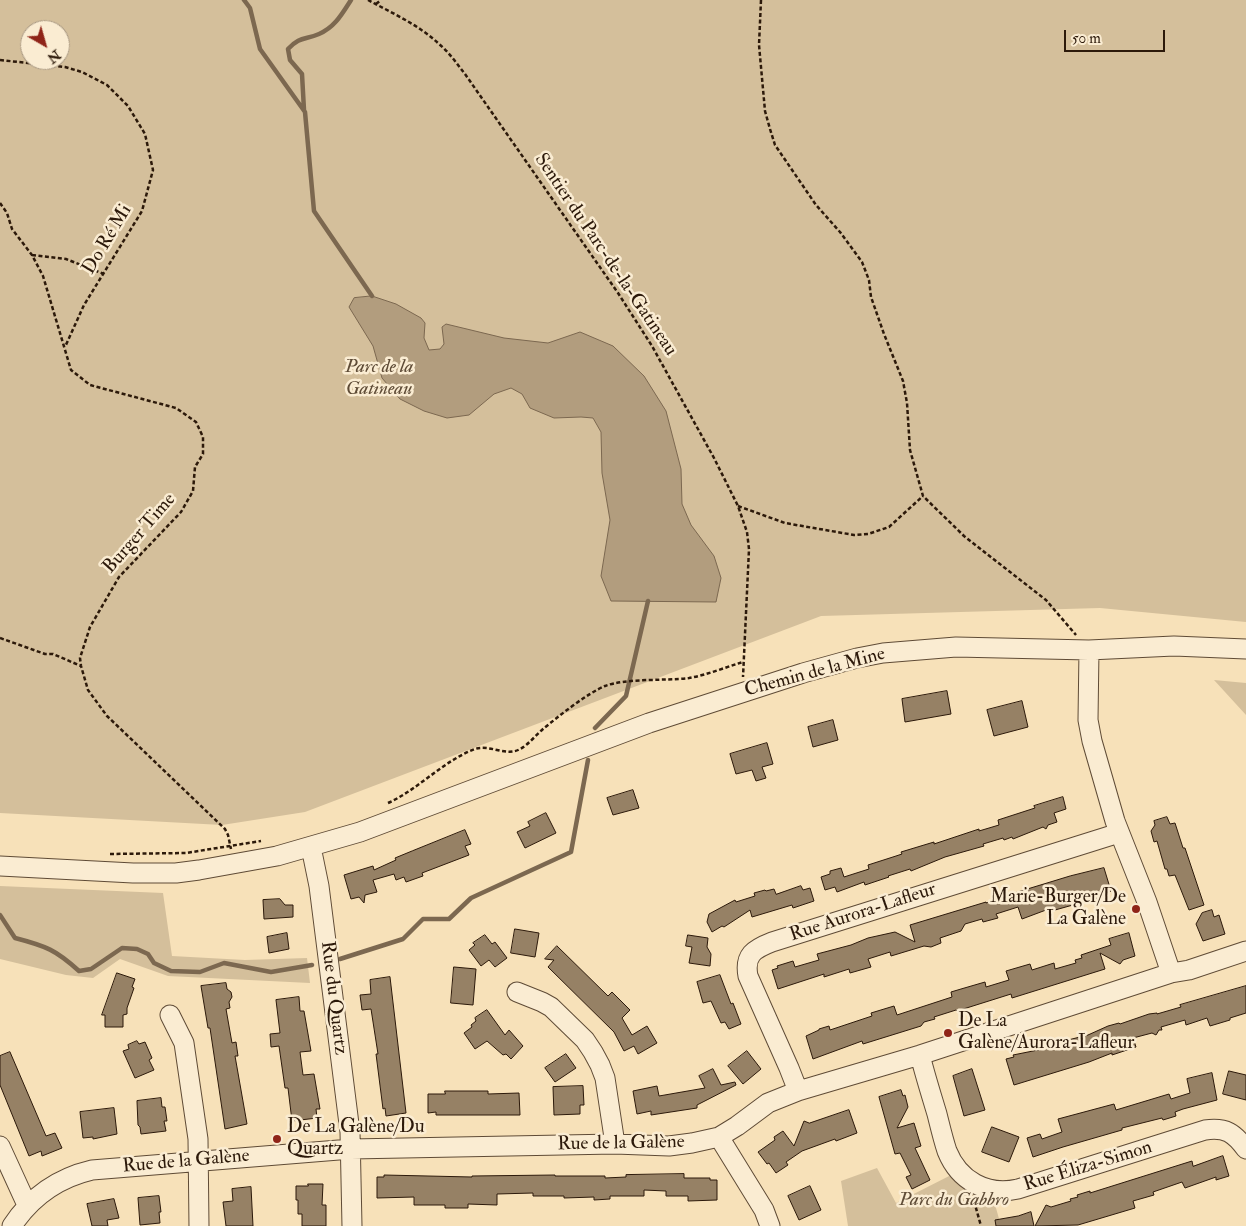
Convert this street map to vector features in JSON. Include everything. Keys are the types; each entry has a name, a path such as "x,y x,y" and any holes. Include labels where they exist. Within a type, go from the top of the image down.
{"street":[{"name":"Chemin de la Mine","path":"0,866 133,873 176,873 231,855 277,856 360,832 586,746 742,693 849,660 883,653 956,646 1089,650 1174,646 1246,650"},
{"path":"1089,650 1088,720 1092,741 1119,833 1147,902 1171,973"},
{"name":"Rue Aurora-Lafleur","path":"798,1092 748,976 746,966 748,958 754,951 772,942 1119,833"},
{"name":"Rue du Quartz","path":"311,847 319,886 350,1132 352,1226"},
{"name":"Rue de la Galène","path":"12,1226 27,1206 41,1193 56,1183 84,1172 199,1160 350,1149 615,1144 669,1146 719,1137 768,1103 798,1092 920,1055 1171,973 1189,970 1246,951"},
{"path":"517,992 542,1002 551,1008 584,1040 593,1052 605,1078 615,1144"},
{"path":"170,1015 184,1043 198,1139 199,1226"},
{"name":"Rue Éliza-Simon","path":"920,1055 947,1151 953,1163 968,1180 984,1188 1008,1191 1218,1128 1229,1132 1246,1149"},
{"path":"719,1137 762,1205 770,1226"},
{"path":"0,1146 27,1206"}],"path":[{"name":"Sentier du Parc-de-la-Gatineau","path":"368,0 420,28 441,45 465,74 618,293 642,331 714,458 738,506 747,532 749,549 742,693"},
{"path":"376,4 381,0"},
{"path":"761,0 759,45 765,111 775,145 816,206 845,238 862,262 869,280 871,297 903,381 907,403 910,450 923,496 964,536 1046,600 1089,650"},
{"name":"Do Ré Mi","path":"0,60 82,72 107,85 128,106 145,134 153,170 142,211 84,305 65,348"},
{"name":"Burger Time","path":"0,203 7,213 12,229 32,255 43,276 71,370 90,385 176,408 196,422 203,437 204,454 195,467 193,491 181,512 118,577 90,627 80,658 88,690 106,716 225,829 228,835 231,855"},
{"path":"32,255 66,259 104,274"},
{"path":"738,506 785,523 854,535 868,534 889,527 923,496"},
{"path":"0,638 45,654 53,654 81,666"},
{"path":"386,804 403,796 456,758 477,748 511,752 518,750 543,729 605,686 690,678 743,662"},
{"path":"105,854 186,853 231,855 268,840"},
{"path":"968,1180 981,1226"}],"green space":[{"name":"Parc de la Gatineau","path":"0,0 1246,0 1246,622 1100,608 821,616 305,812 222,825 0,813"},
{"path":"1214,680 1246,683 1246,715"},
{"path":"0,886 163,893 172,956 245,960 307,958 310,983 168,976 120,959 93,978 66,975 0,959"},
{"name":"Parc du Gabbro","path":"877,1168 896,1203 959,1171 991,1190 1001,1226 848,1226 841,1181"}],"shaded area":[{"path":"372,296 396,304 421,318 425,323 424,338 429,350 440,349 444,344 442,327 446,324 504,338 548,343 580,332 613,346 644,376 666,411 681,469 682,504 691,525 714,556 721,578 716,602 611,601 601,576 610,520 602,473 601,432 593,418 554,418 530,408 522,394 511,388 494,394 469,415 447,418 424,411 400,399 382,378 373,346 349,307 354,298"}],"building":[{"path":"947,691 951,714 905,722 902,699"},
{"path":"1022,701 1028,727 994,736 987,710"},
{"path":"833,720 838,740 813,747 808,727"},
{"path":"767,743 773,764 762,767 766,778 756,781 752,770 736,774 730,754"},
{"path":"633,790 639,808 613,815 607,798"},
{"path":"1063,797 1066,809 1054,813 1057,822 1048,825 1046,829 1043,827 1013,839 1012,837 1004,840 1003,838 983,844 984,846 945,857 911,871 910,869 865,885 864,882 837,892 835,887 825,890 821,877 830,874 830,871 841,868 844,877 869,869 868,865 902,854 901,852 999,825 998,820"},
{"path":"546,813 556,833 525,848 517,832 530,826 528,822"},
{"path":"1167,817 1170,824 1175,823 1204,905 1189,910 1175,875 1169,876 1167,869 1165,869 1157,841 1154,842 1151,831 1155,825 1154,821"},
{"path":"465,830 471,844 465,846 469,855 422,873 423,876 406,882 404,877 396,880 394,874 373,880 377,892 365,895 364,903 359,897 351,899 344,875 373,866 374,870 396,860 395,858"},
{"path":"1104,868 1111,891 1104,893 1098,898 1055,910 1054,907 1022,919 1018,907 996,914 998,918 983,922 982,919 965,924 961,931 940,938 941,943 931,947 924,946 891,956 890,952 868,959 871,967 850,973 849,969 824,977 824,974 778,989 772,970 778,968 777,966 793,961 795,967 819,960 817,954 851,945 868,938 895,932 915,942 910,925 1070,876"},
{"path":"801,886 803,890 810,888 814,901 793,908 792,905 752,917 750,910 724,927 722,926 712,932 707,922 709,914 735,900 736,902 755,896 754,893 765,890 774,889 776,894"},
{"path":"280,899 285,905 293,905 293,917 264,919 263,900"},
{"path":"1212,910 1214,917 1219,915 1225,934 1203,941 1196,924 1202,913"},
{"path":"515,929 539,933 535,957 511,953"},
{"path":"287,933 289,949 269,953 267,937"},
{"path":"1129,933 1135,956 1123,960 1120,964 1100,953 1105,969 1012,998 1011,994 956,1010 934,1017 935,1019 924,1022 921,1026 863,1044 862,1041 813,1059 806,1036 819,1029 829,1026 830,1030 872,1016 871,1013 894,1006 897,1015 952,997 951,992 985,982 986,987 1009,980 1006,971 1030,964 1032,970 1054,963 1055,969 1076,963 1075,960 1082,958 1081,955 1111,945 1109,939"},
{"path":"485,935 492,944 495,942 507,958 495,967 489,960 481,966 469,950 475,945 473,943"},
{"path":"688,935 708,938 707,947 711,954 710,966 689,963 692,947 686,946"},
{"path":"557,946 608,996 612,992 630,1010 622,1018 632,1035 647,1026 657,1043 638,1054 634,1046 624,1051 614,1032 548,967 554,960 545,959"},
{"path":"454,967 476,969 473,1005 451,1003"},
{"path":"117,973 135,979 132,987 134,988 127,1008 127,1014 123,1015 123,1027 105,1027 105,1015 102,1015"},
{"path":"720,975 741,1024 729,1029 725,1022 721,1023 711,1001 703,1003 697,982"},
{"path":"390,977 406,1113 386,1116 385,1108 383,1109 376,1054 378,1054 371,1009 362,1010 360,995 371,994 370,980"},
{"path":"226,983 232,997 229,1002 230,1008 226,1009 232,1043 236,1042 238,1056 235,1056 247,1124 225,1129 210,1028 208,1028 201,986"},
{"path":"1246,986 1246,1013 1230,1018 1230,1020 1210,1026 1207,1018 1186,1025 1185,1020 1161,1027 1162,1030 1159,1030 1156,1035 1152,1033 1133,1038 1136,1047 1014,1085 1006,1059 1014,1057 1013,1055 1048,1048 1088,1035 1108,1026 1149,1014 1157,1014 1181,1007 1180,1005"},
{"path":"299,997 300,1011 304,1011 311,1051 300,1052 303,1075 314,1074 320,1109 316,1109 317,1118 292,1121 288,1088 285,1088 279,1046 271,1047 270,1034 280,1033 276,1000"},
{"path":"487,1010 505,1035 509,1030 523,1046 511,1059 506,1054 503,1055 487,1041 475,1049 464,1033 472,1027 471,1025 476,1021 475,1018"},
{"path":"137,1041 139,1044 145,1042 152,1058 149,1060 154,1070 135,1078 123,1051 129,1049 128,1045"},
{"path":"747,1051 761,1069 743,1084 728,1066"},
{"path":"10,1052 46,1136 55,1133 62,1148 42,1156 41,1151 29,1156 0,1085 0,1056"},
{"path":"566,1054 576,1068 555,1082 545,1068"},
{"path":"713,1069 721,1085 735,1082 736,1085 697,1105 697,1108 651,1115 651,1111 637,1114 633,1091 657,1086 659,1096 705,1088 699,1076"},
{"path":"972,1069 985,1110 964,1116 953,1076"},
{"path":"1229,1071 1246,1075 1246,1100 1223,1094"},
{"path":"1212,1073 1217,1100 1175,1112 1176,1116 1122,1128 1122,1130 1033,1157 1027,1138 1040,1134 1042,1139 1062,1132 1058,1119 1114,1104 1116,1110 1169,1094 1171,1099 1190,1093 1187,1079"},
{"path":"583,1086 584,1105 580,1105 580,1114 554,1115 553,1087"},
{"path":"901,1090 903,1096 905,1095 908,1107 897,1128 914,1123 921,1146 915,1148 930,1180 912,1189 906,1177 911,1175 900,1153 895,1154 879,1097"},
{"path":"445,1091 488,1091 488,1094 519,1093 520,1115 436,1115 436,1112 428,1113 428,1094 445,1094"},
{"path":"161,1098 162,1107 165,1107 167,1121 164,1121 166,1131 141,1134 138,1125 137,1101"},
{"path":"114,1108 117,1134 93,1139 93,1137 83,1138 80,1112"},
{"path":"849,1110 857,1133 802,1151 786,1162 788,1165 776,1173 758,1152 775,1140 774,1137 783,1131 794,1146 804,1121 809,1123"},
{"path":"992,1127 1019,1137 1009,1162 982,1152"},
{"path":"1223,1156 1229,1176 1216,1180 1216,1177 1185,1188 1182,1182 1153,1192 1154,1195 1133,1201 1135,1208 1078,1225 1035,1226 1046,1205 1051,1207 1071,1201 1070,1199 1078,1197 1077,1195 1090,1191 1090,1193 1192,1161 1193,1166"},
{"path":"684,1174 684,1178 710,1178 710,1180 717,1180 717,1200 688,1201 688,1196 666,1196 666,1191 644,1190 644,1196 610,1196 610,1199 594,1200 594,1197 533,1196 533,1193 497,1194 497,1205 468,1204 468,1208 445,1208 445,1205 414,1205 414,1197 377,1198 377,1177 384,1177 384,1175 472,1177 555,1175 605,1176 605,1178 626,1177 626,1175"},
{"path":"308,1184 323,1184 322,1205 326,1205 326,1226 302,1226 302,1214 298,1214 296,1186 308,1186"},
{"path":"810,1186 821,1210 799,1220 788,1196"},
{"path":"251,1187 253,1226 226,1226 223,1202 233,1201 232,1189"},
{"path":"159,1196 160,1223 140,1225 138,1198"},
{"path":"114,1199 119,1218 107,1220 108,1226 92,1226 87,1204"},
{"path":"1031,1212 1034,1226 996,1226 995,1220"}],"waterway":[{"path":"244,0 250,8 260,49 305,112 314,211 372,296"},
{"path":"304,110 302,74 290,60 288,49 299,40 319,34 329,28 338,20 351,0"},
{"path":"595,728 626,696 648,601"},
{"path":"340,959 403,939 423,919 449,919 471,898 571,852 588,760"},
{"path":"0,915 15,938 50,950 64,958 79,971 91,969 122,948 137,949 148,954 154,963 171,971 200,972 224,963 271,972 312,965"}],"place":[{"name":"Marie-Burger/De La Galène","path":"1136,909"},
{"name":"De La Galène/Aurora-Lafleur","path":"948,1033"},
{"name":"De La Galène/Du Quartz","path":"277,1139"}]}
